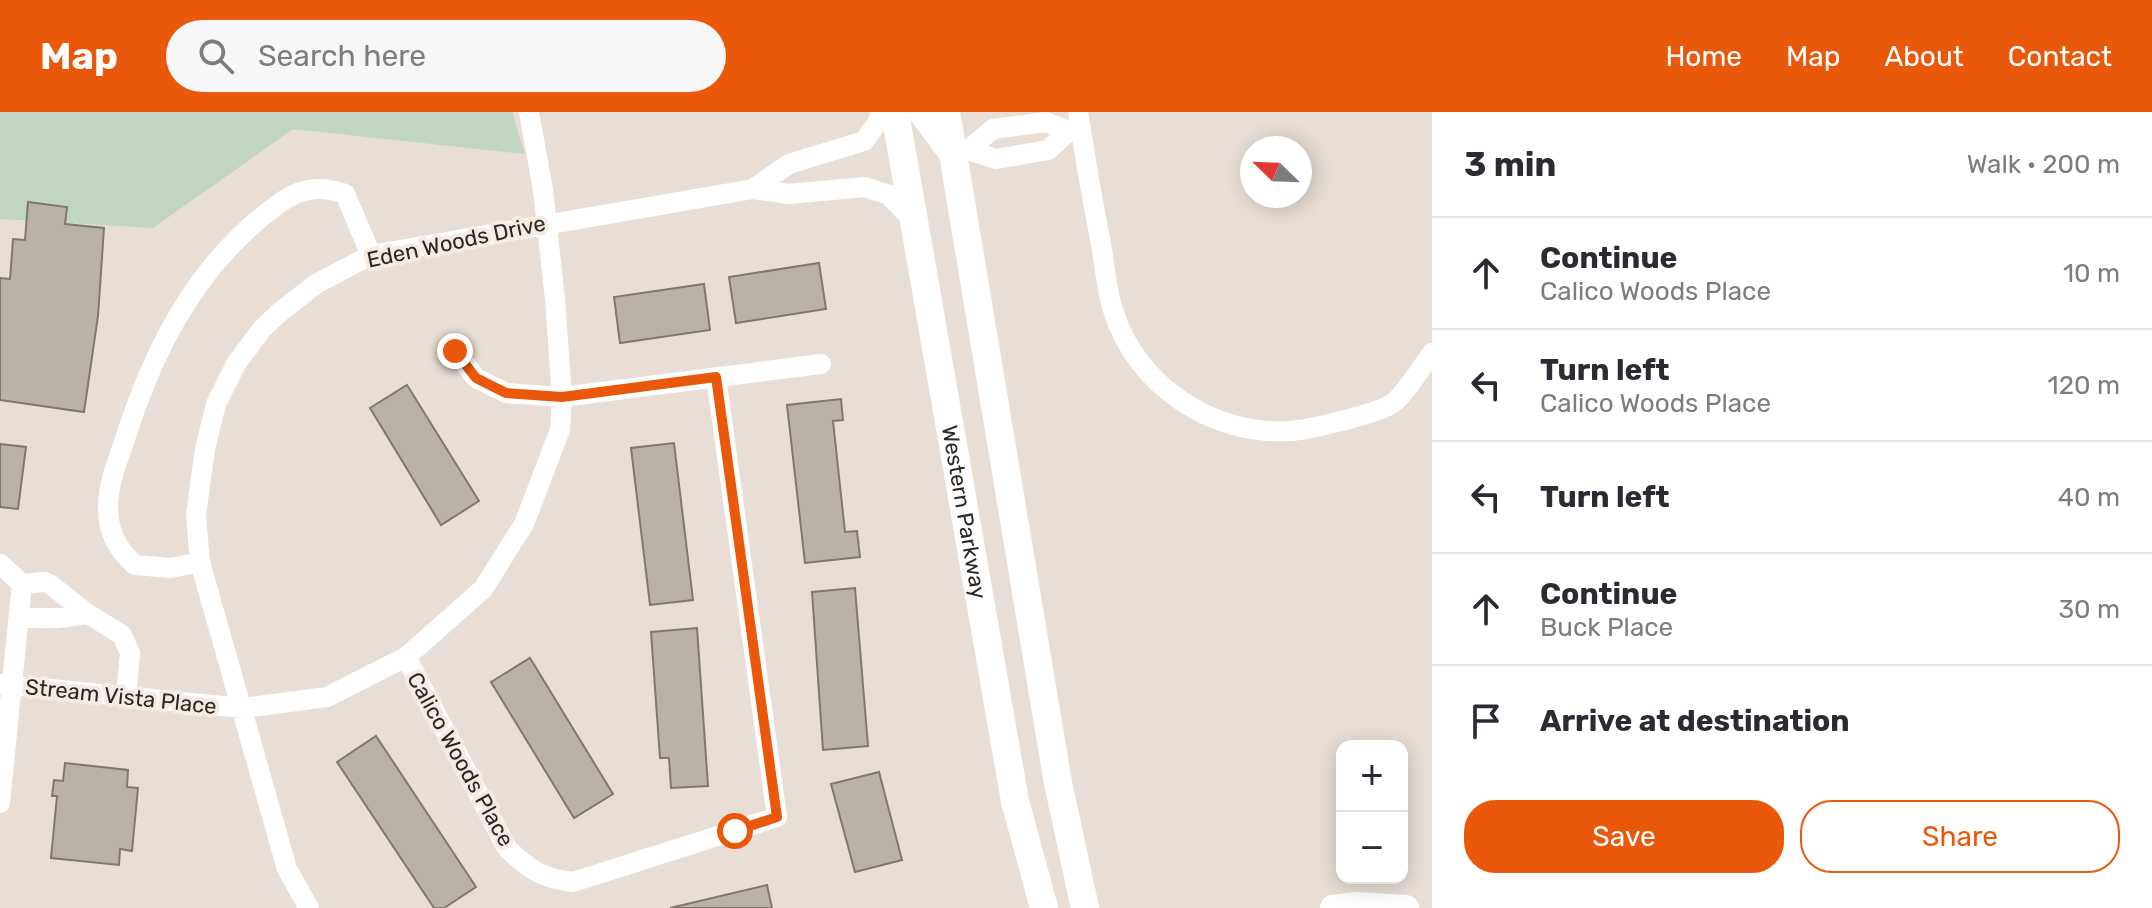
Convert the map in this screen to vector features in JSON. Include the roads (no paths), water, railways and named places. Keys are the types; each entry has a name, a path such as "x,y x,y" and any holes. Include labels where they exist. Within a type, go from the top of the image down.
{"main road":[{"name":"Western Parkway","path":"895,112 1015,801 1044,908"},
{"path":"922,112 960,151"},
{"name":"Western Parkway","path":"946,112 960,151 1058,783 1085,908"}],"street":[{"name":"Stream Vista Place","path":"7,684 243,708 327,697 406,657 483,589 524,524 560,430 562,397 547,222 529,112"},
{"name":"Eden Woods Drive","path":"753,189 789,164 864,141 881,112"},
{"path":"960,151 993,129 1046,122 1076,124"},
{"path":"960,151 996,159 1048,150 1076,124"},
{"path":"1076,124 1113,311 1150,376 1179,401 1244,430 1302,430 1392,404 1432,353"},
{"path":"200,562 171,568 135,565 113,540 108,506 114,471 142,386 188,297 230,243 275,206 298,192 325,187 345,194 371,255"},
{"name":"Eden Woods Drive","path":"309,908 287,869 200,562 196,515 205,449 216,404 236,364 262,329 316,284 371,255 547,222 753,189 789,194 865,187 889,195 915,223"},
{"path":"455,351 476,378 506,393 562,397 821,364"},
{"name":"Calico Woods Place","path":"406,657 507,848 527,868 541,876 573,882 777,817 716,377"},
{"path":"0,564 22,584 45,582 122,635 130,653 126,696"},
{"path":"0,803 7,684 22,584"},
{"path":"19,618 88,614"},
{"path":"1333,908 1356,905 1406,908"}]}
